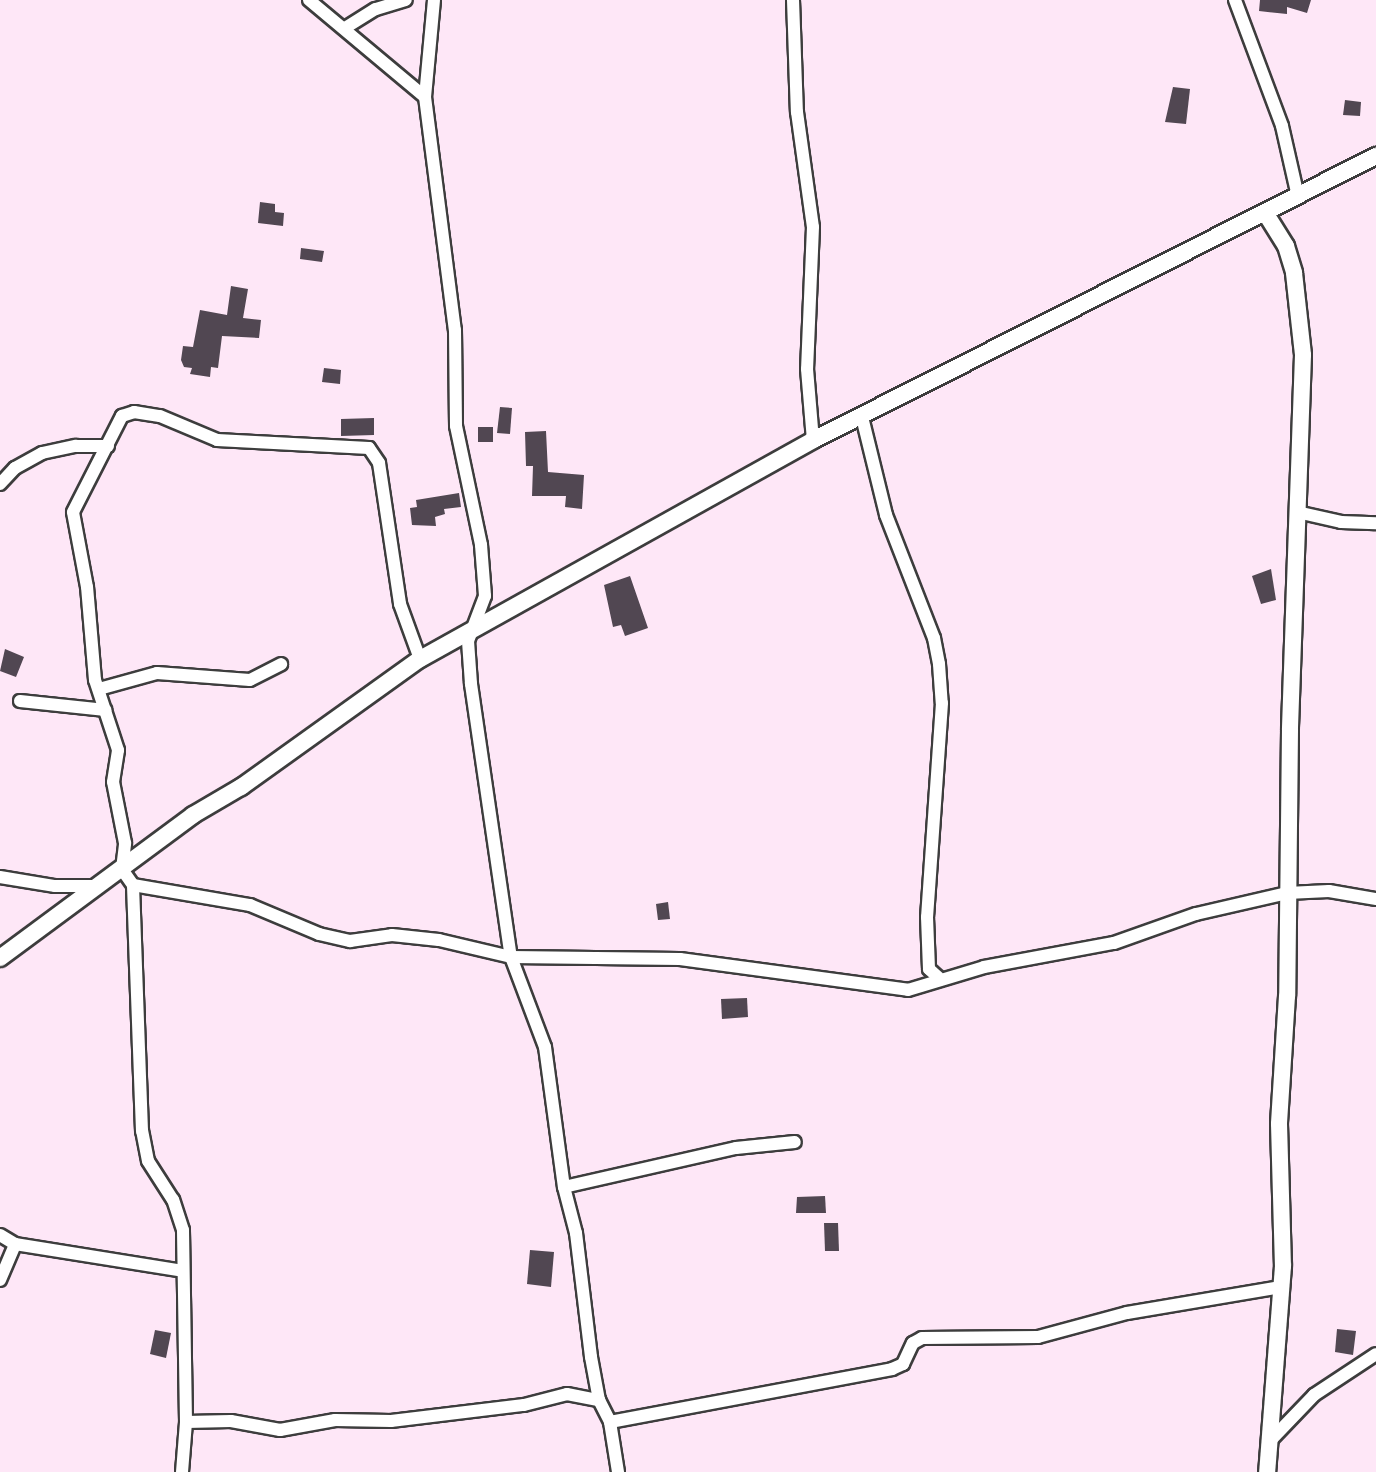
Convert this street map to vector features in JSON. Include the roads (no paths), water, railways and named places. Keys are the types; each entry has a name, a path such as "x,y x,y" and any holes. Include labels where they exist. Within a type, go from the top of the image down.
{"street":[{"path":"309,0 425,97"},
{"path":"345,28 376,9 406,0"},
{"path":"434,0 425,97 455,330 456,426 481,545 485,596 475,628 468,640 470,673 511,957 545,1048 564,1187 576,1233 599,1400 610,1422 618,1472"},
{"path":"793,0 797,112 813,227 807,369 813,440"},
{"path":"1235,0 1282,126 1297,192"},
{"path":"0,958 95,886 420,659 813,440 1266,214 1297,192 1376,156"},
{"path":"1266,214 1286,246 1294,273 1303,355 1287,893 1287,996 1279,1124 1280,1287 1267,1472"},
{"path":"182,1472 186,1422 183,1230 173,1200 148,1161 142,1131 133,885 122,869 125,843 113,782 118,750 99,689 73,512 122,416 134,412 160,416 217,440 369,448 377,454 400,604 420,659"},
{"path":"862,417 886,515 934,638 939,664 942,702 927,917 929,969 938,977"},
{"path":"0,484 15,468 41,453 76,446 108,446"},
{"path":"1297,512 1341,522 1376,523"},
{"path":"99,689 157,673 250,680 281,664"},
{"path":"20,701 106,710"},
{"path":"0,877 55,886 95,886"},
{"path":"133,885 250,905 319,934 350,941 404,936 511,957 680,959 908,990 938,977 1114,943 1196,914 1287,893 1329,891 1376,899"},
{"path":"564,1187 736,1148 795,1142"},
{"path":"0,1235 15,1244 183,1271"},
{"path":"0,1280 15,1244"},
{"path":"610,1422 892,1369 902,1364 913,1343 922,1338 1038,1337 1126,1312 1280,1287"},
{"path":"1269,1442 1314,1395 1376,1354"},
{"path":"186,1422 231,1421 280,1430 335,1420 391,1421 524,1405 567,1394 599,1400"}]}
